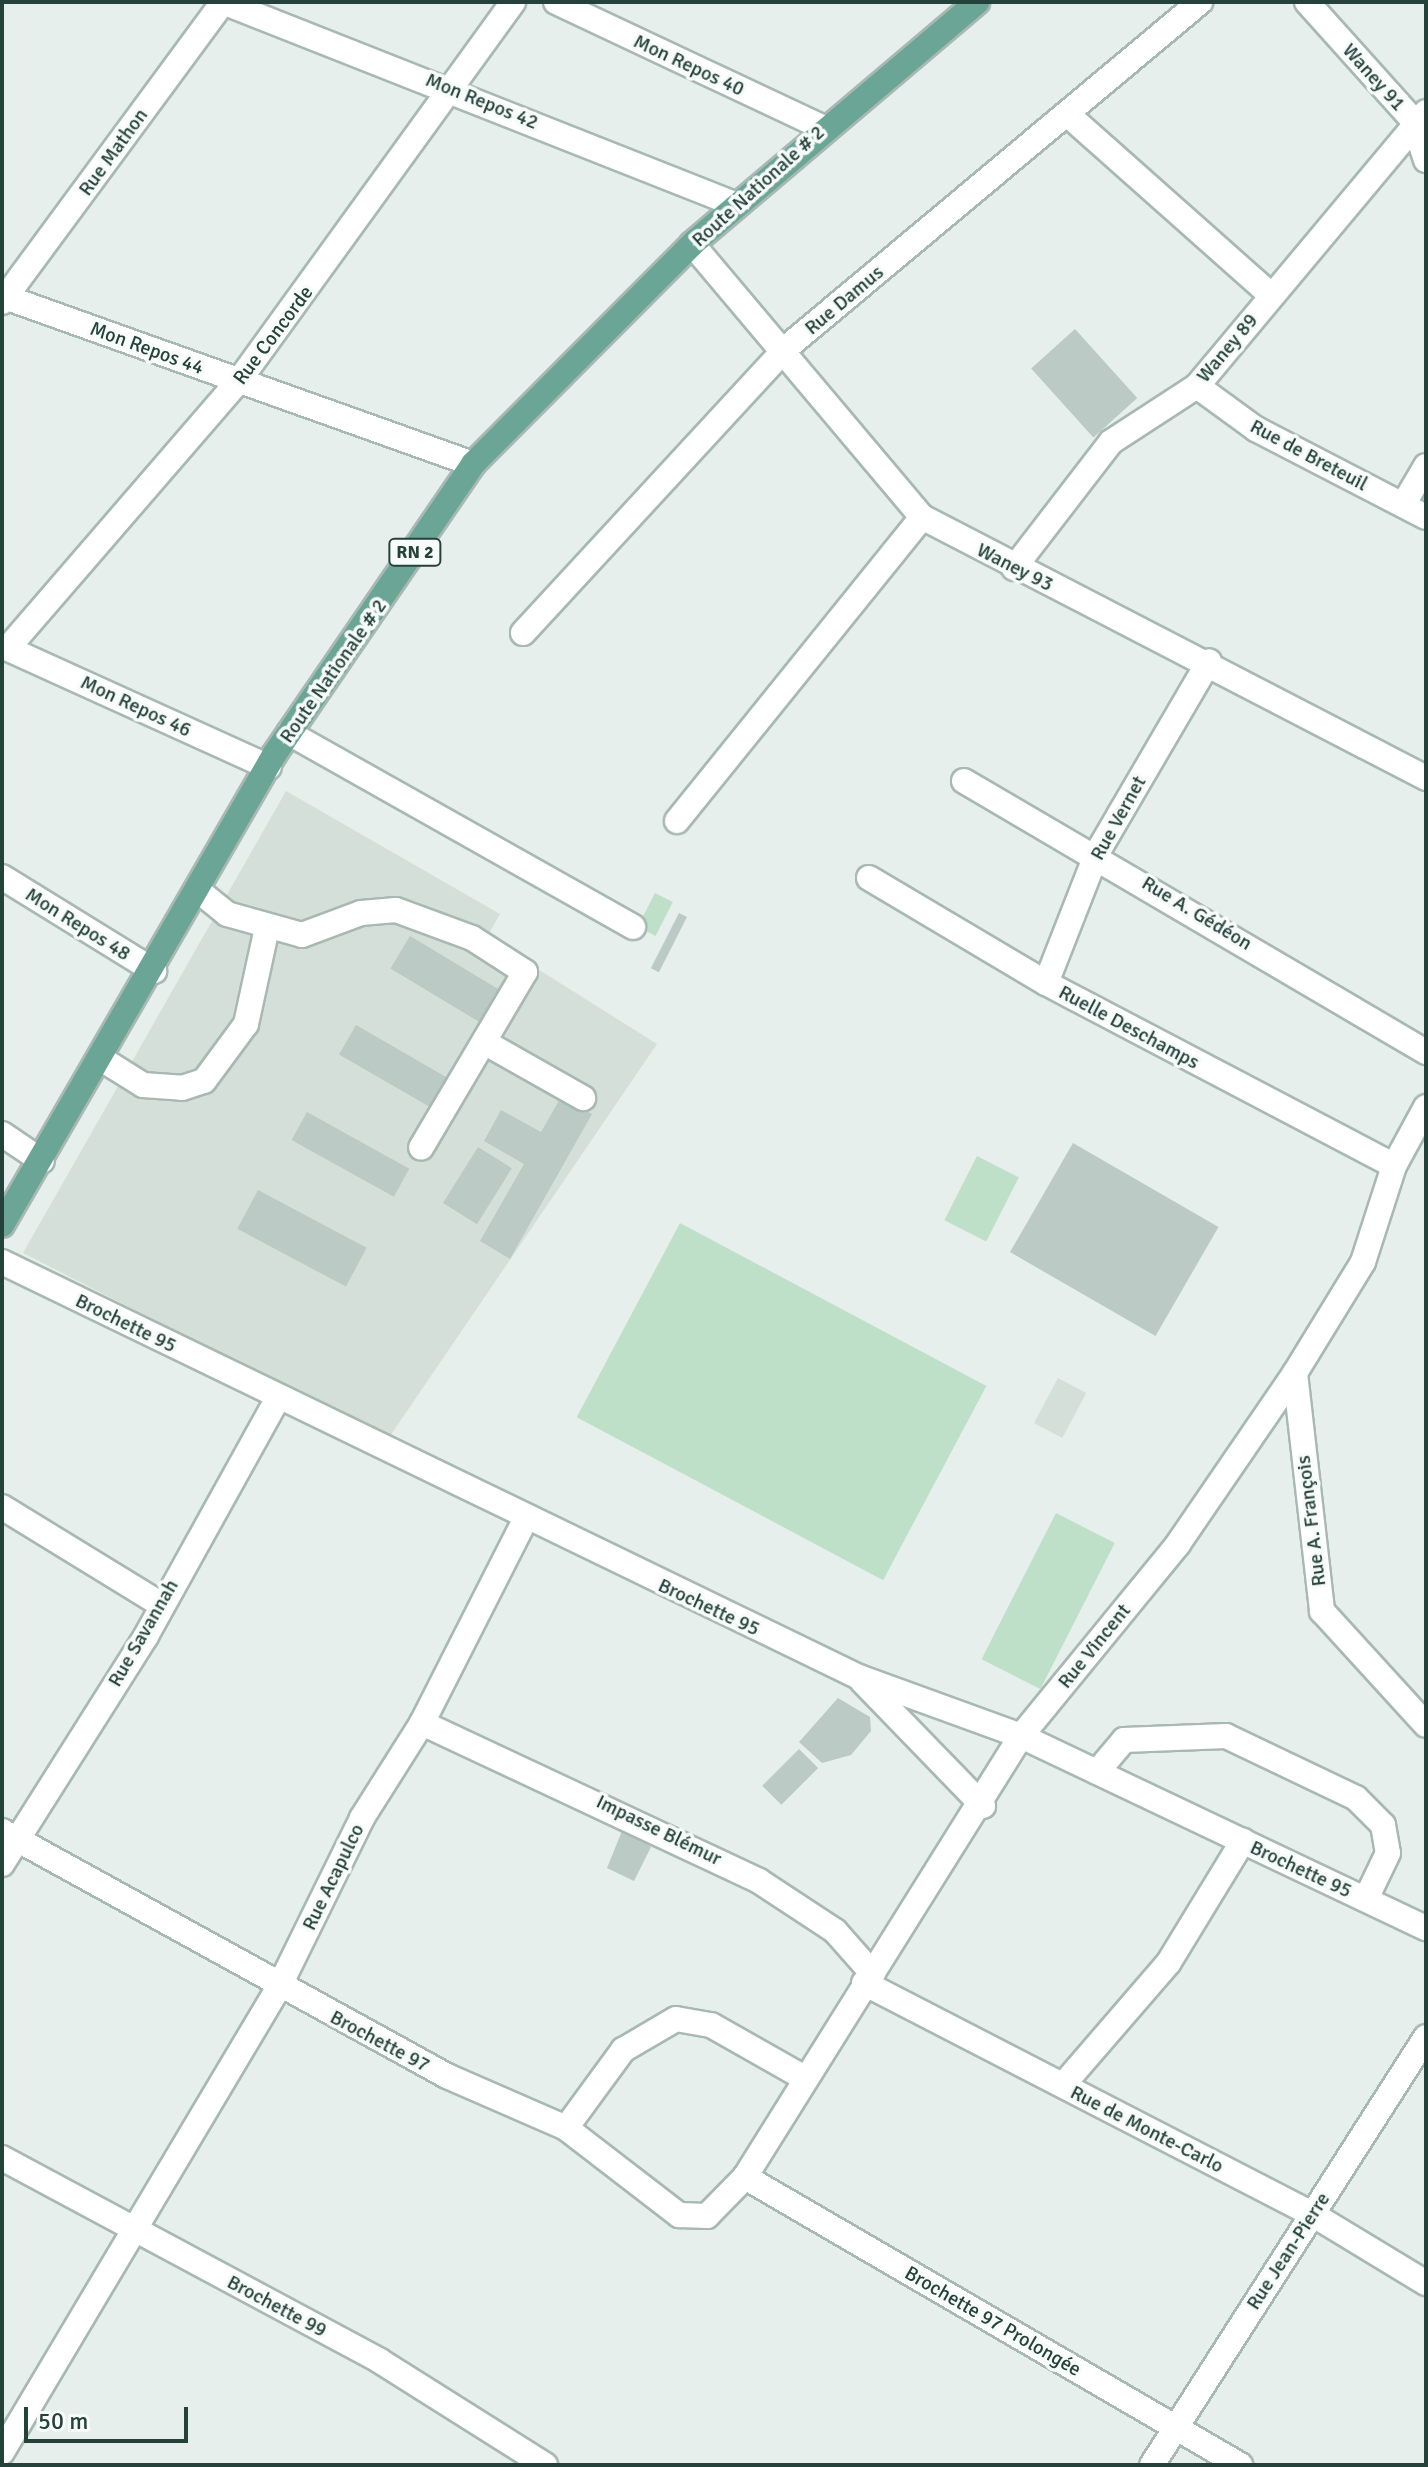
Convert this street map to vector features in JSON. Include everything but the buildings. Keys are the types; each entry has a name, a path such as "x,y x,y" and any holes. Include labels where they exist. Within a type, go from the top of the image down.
{"main road":[{"name":"Route Nationale # 2","path":"2,1225 103,1060 289,733 473,464 692,244 822,127 977,2"}],"street":[{"name":"Mon Repos 42","path":"223,2 456,89 737,205"},
{"name":"Rue Mathon","path":"3,298 223,2"},
{"name":"Rue Concorde","path":"5,647 238,382 456,89 513,2"},
{"name":"Mon Repos 40","path":"556,2 822,127"},
{"name":"Rue Damus","path":"523,633 786,348 1200,2"},
{"name":"Waney 91","path":"1307,2 1420,116 1426,160"},
{"path":"1067,114 1271,295"},
{"name":"Waney 89","path":"1014,568 1111,442 1197,386 1420,116"},
{"name":"Waney 93","path":"692,244 786,348 922,517 1014,568 1209,661 1426,778"},
{"name":"Mon Repos 44","path":"3,298 473,464"},
{"name":"Rue de Breteuil","path":"1197,386 1256,429 1426,517"},
{"path":"1403,505 1426,466"},
{"path":"677,821 922,517"},
{"name":"Mon Repos 46","path":"5,647 269,767"},
{"name":"Rue Vernet","path":"1046,983 1097,853 1209,661"},
{"path":"289,733 633,927"},
{"name":"Rue A. Gédéon","path":"964,781 1097,853 1426,1052"},
{"name":"Mon Repos 48","path":"2,877 154,971"},
{"name":"Ruelle Deschamps","path":"869,878 1046,983 1394,1166"},
{"path":"200,892 227,914 267,928 316,933 386,909 472,938 525,972 421,1148"},
{"path":"103,1060 143,1085 182,1088 204,1081 246,1024 267,928"},
{"path":"484,1042 583,1098"},
{"name":"Rue Vincent","path":"745,2177 803,2077 983,1806 1021,1736 1178,1544 1295,1373 1363,1262 1394,1166 1426,1107"},
{"path":"2,1134 42,1161"},
{"name":"Brochette 95","path":"2,1262 525,1520 859,1677 1021,1736 1426,1928"},
{"name":"Rue A. François","path":"1295,1373 1322,1611 1424,1718"},
{"name":"Rue Savannah","path":"2,1864 9,1835 160,1604 278,1398"},
{"path":"2,1507 160,1604"},
{"name":"Rue Acapulco","path":"2,2452 279,1987 362,1818 422,1723 525,1520"},
{"path":"859,1677 983,1806"},
{"name":"Impasse Blémur","path":"422,1723 748,1875 835,1931 869,1978"},
{"path":"1097,1772 1124,1740 1226,1736 1356,1798 1383,1825 1388,1853 1366,1899"},
{"name":"Brochette 97","path":"9,1835 279,1987 447,2076 566,2128 679,2215 707,2216 745,2177"},
{"path":"1063,2085 1169,1962 1243,1841"},
{"name":"Rue de Monte-Carlo","path":"869,1978 1063,2085 1312,2214 1426,2283"},
{"path":"566,2128 623,2050 676,2019 711,2025 803,2077"},
{"name":"Rue Jean-Pierre","path":"1152,2465 1426,2037"},
{"name":"Brochette 99","path":"2,2158 380,2361 545,2465"},
{"name":"Brochette 97 Prolongée","path":"745,2177 1240,2465"}],"shaded area":[{"path":"286,791 500,914 487,937 657,1044 388,1439 23,1253"},
{"path":"1058,1378 1086,1393 1062,1438 1034,1423"}],"green space":[{"path":"655,893 673,902 656,936 638,927"},
{"path":"977,1156 1019,1177 986,1241 944,1220"},
{"path":"680,1223 986,1386 883,1580 577,1417"},
{"path":"1056,1513 1115,1543 1040,1689 982,1659"}]}
